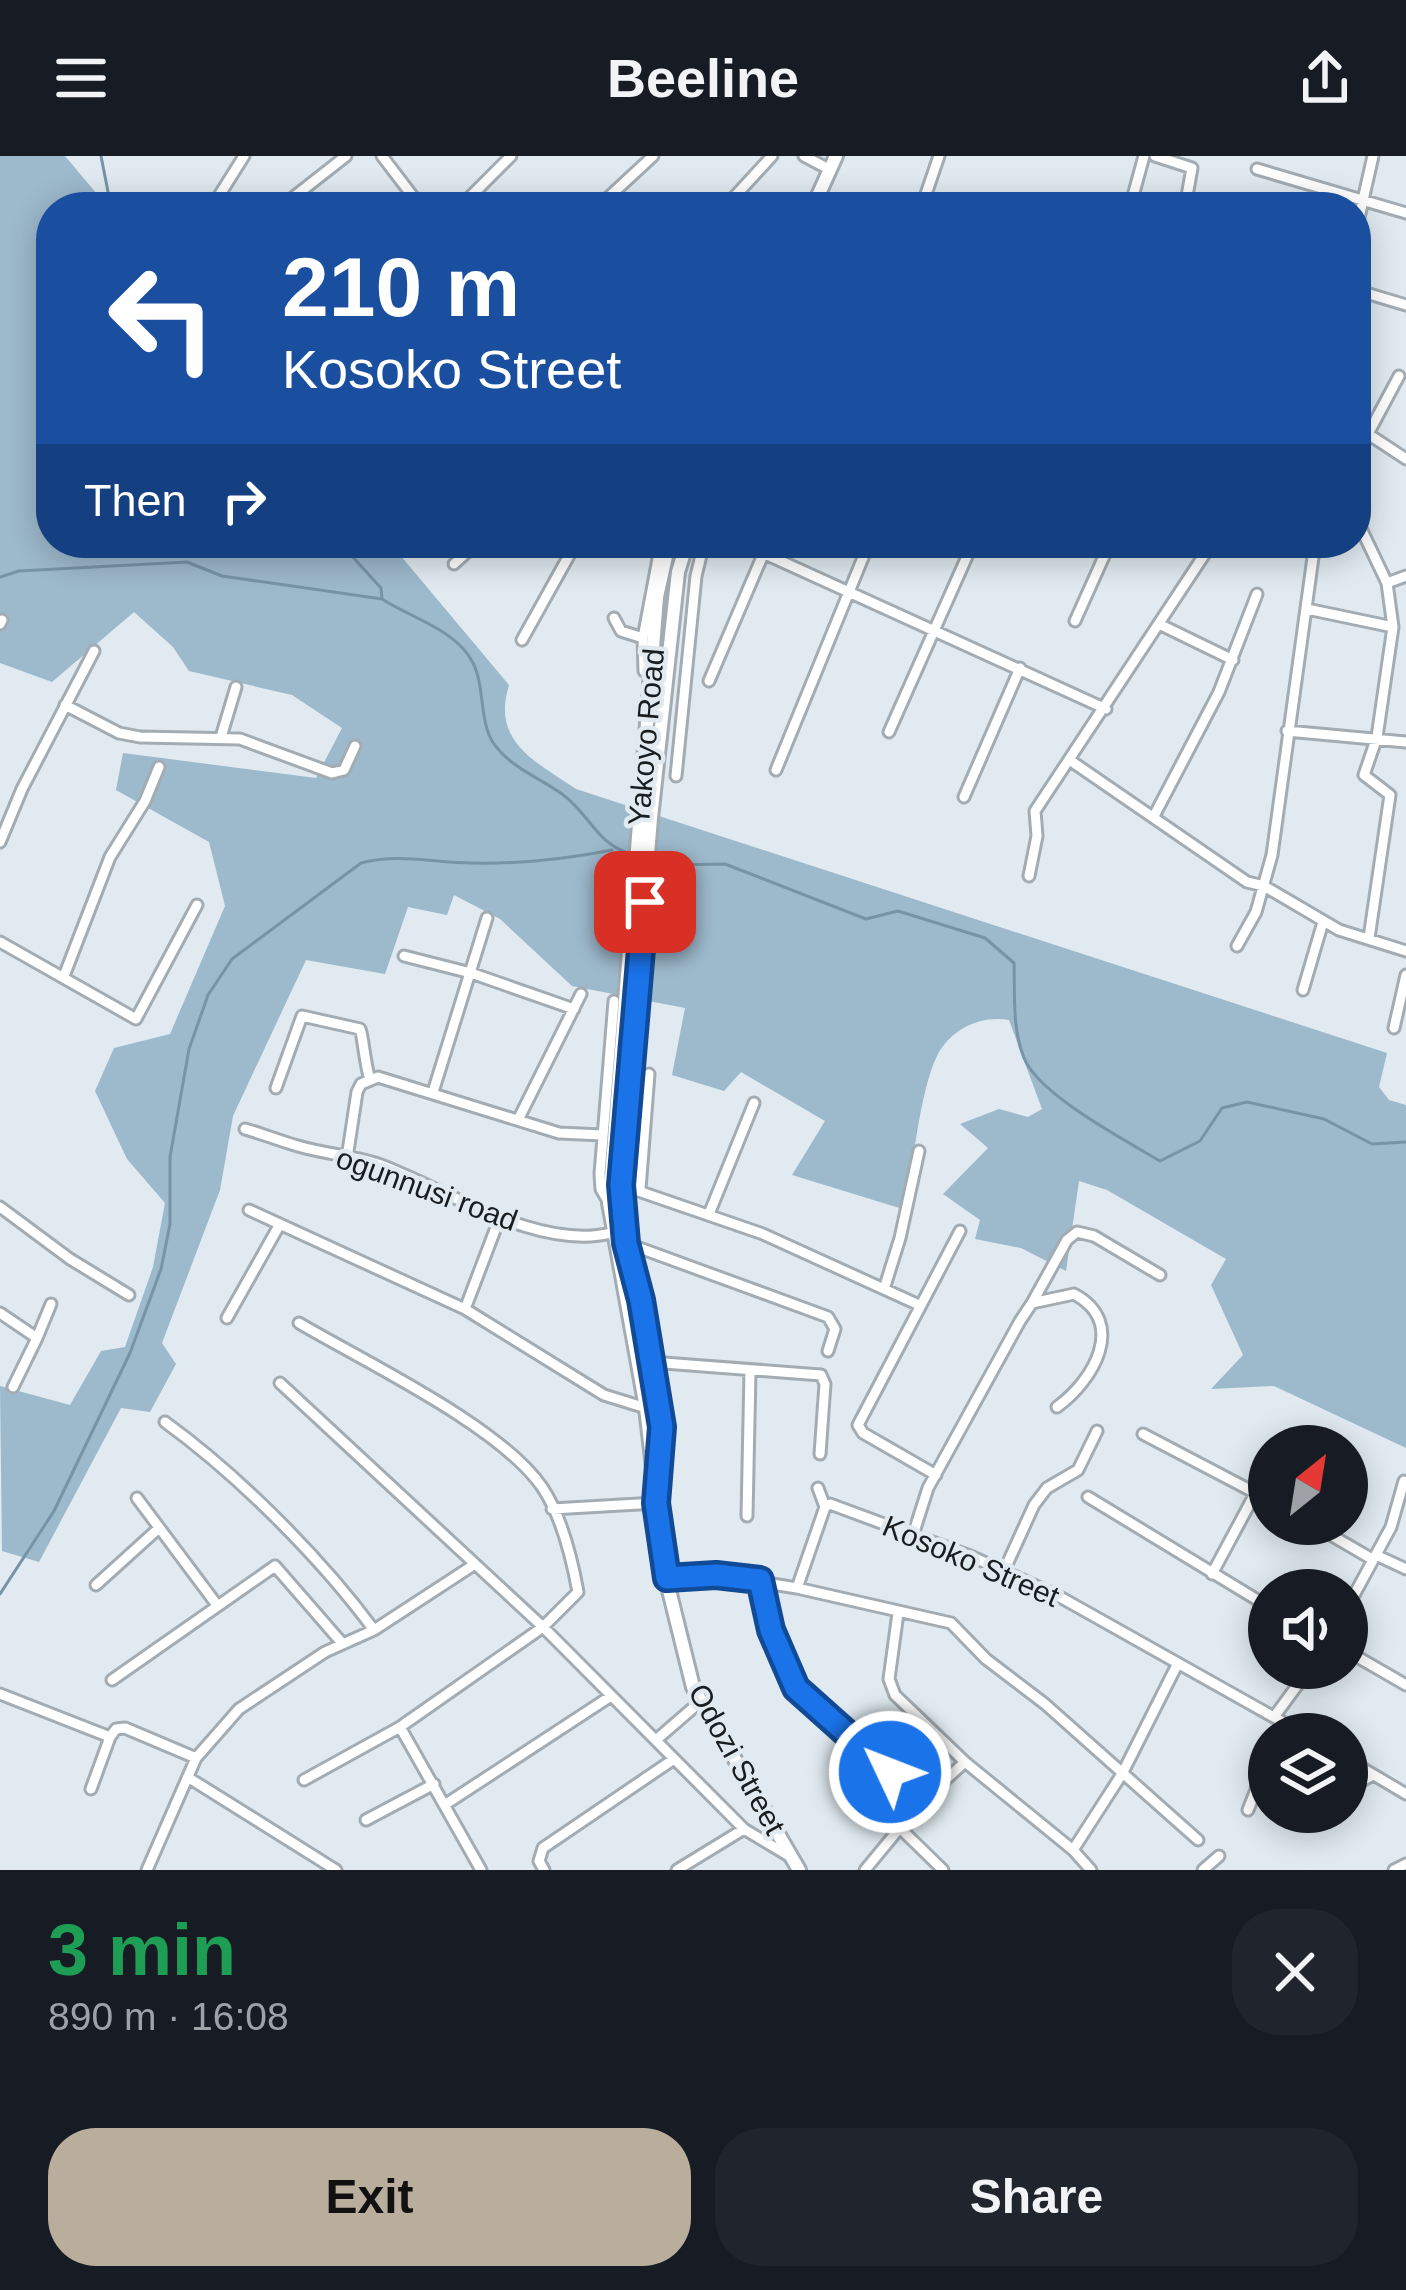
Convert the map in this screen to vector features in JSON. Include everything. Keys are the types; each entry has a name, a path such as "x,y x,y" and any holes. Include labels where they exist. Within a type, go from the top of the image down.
{"main road":[{"path":"820,192 836,156"},
{"name":"Yakoyo Road","path":"656,1503 646,1408 609,1203 622,1093 663,558"},
{"path":"656,1503 662,1427 641,1300 626,1243 622,1093 675,599 684,558"},
{"name":"Odozi Street","path":"656,1503 687,1668 701,1701 796,1864"}],"street":[{"path":"221,192 244,156"},
{"path":"297,192 346,156"},
{"path":"382,156 410,192"},
{"path":"475,192 512,156"},
{"path":"614,192 652,156"},
{"path":"739,192 772,156"},
{"path":"804,156 823,166"},
{"path":"927,192 939,156"},
{"path":"1134,192 1144,156"},
{"path":"1155,156 1192,168 1188,192"},
{"path":"1365,192 1373,156"},
{"path":"1257,169 1331,192"},
{"path":"1371,204 1406,213"},
{"path":"1371,294 1406,305"},
{"path":"1371,428 1399,376"},
{"path":"1371,436 1406,459"},
{"path":"1369,938 1390,795 1364,775 1377,737 1393,627 1388,583 1371,548"},
{"path":"454,564 461,558"},
{"path":"522,640 568,558"},
{"path":"644,671 643,638 662,558"},
{"path":"676,776 700,558"},
{"path":"709,681 762,558"},
{"path":"785,558 848,592 1106,709"},
{"path":"776,770 863,558"},
{"path":"889,732 967,558"},
{"path":"1075,621 1103,558"},
{"path":"1030,876 1035,811 1203,558"},
{"path":"1237,946 1256,912 1279,811 1313,558"},
{"path":"1388,583 1406,576"},
{"path":"1154,816 1193,747 1257,594"},
{"path":"1307,609 1393,627"},
{"path":"614,618 621,631 643,638"},
{"path":"1161,625 1233,660"},
{"path":"1390,650 1406,651"},
{"path":"0,842 94,651"},
{"path":"964,796 1020,668"},
{"path":"221,737 236,687"},
{"path":"65,705 119,733 255,741 332,773 344,770 355,746"},
{"path":"1287,731 1406,742"},
{"path":"1071,761 1242,879 1264,886 1323,922 1406,951"},
{"path":"64,976 110,857 145,801 159,767"},
{"path":"0,942 136,1019 197,905"},
{"path":"433,1092 487,918"},
{"path":"1303,990 1323,922"},
{"path":"404,956 574,1009"},
{"path":"1394,1028 1406,975"},
{"path":"518,1120 581,994"},
{"path":"609,1203 601,1189 602,1135 614,1000"},
{"path":"276,1088 302,1016 360,1029 370,1079"},
{"path":"640,1189 649,1074"},
{"path":"347,1158 357,1092 370,1079 386,1077 559,1133 602,1135"},
{"path":"709,1214 754,1103"},
{"name":"ogunnusi road","path":"245,1129 378,1164 500,1217 583,1237 611,1233"},
{"path":"885,1286 919,1151"},
{"path":"621,1185 709,1214 885,1286 919,1305"},
{"path":"0,1207 129,1295"},
{"path":"250,1210 465,1309 604,1395 646,1408"},
{"path":"465,1309 500,1217"},
{"path":"226,1318 280,1224"},
{"path":"936,1475 863,1433 858,1425 960,1231"},
{"path":"914,1535 928,1488 1067,1240 1077,1232 1094,1237 1160,1275"},
{"path":"626,1243 820,1313 835,1329 828,1351"},
{"path":"1032,1303 1074,1294 1084,1298 1102,1328 1100,1356 1080,1388 1057,1407"},
{"path":"13,1387 51,1304"},
{"path":"0,1313 38,1338"},
{"path":"298,1323 473,1425 541,1486 578,1592 543,1628 400,1727 304,1780"},
{"path":"651,1362 821,1375 825,1384 820,1454"},
{"path":"747,1516 750,1371"},
{"path":"280,1383 543,1628 745,1829 796,1864"},
{"path":"164,1422 202,1449 337,1580 374,1630"},
{"path":"1004,1571 1034,1505 1047,1488 1078,1470 1097,1431"},
{"path":"1143,1434 1248,1488"},
{"path":"1367,1569 1391,1527 1404,1481"},
{"path":"796,1588 825,1507 818,1488"},
{"path":"1088,1497 1248,1595"},
{"path":"137,1498 217,1605"},
{"path":"552,1509 656,1503"},
{"name":"Kosoko Street","path":"825,1507 830,1504 914,1535 1060,1597 1268,1713"},
{"path":"1212,1574 1248,1507"},
{"path":"96,1585 160,1528"},
{"path":"1348,1545 1372,1559"},
{"path":"1372,1559 1378,1556 1406,1569"},
{"path":"147,1870 196,1758 251,1699 342,1643 374,1630 472,1565"},
{"path":"112,1680 275,1566 342,1643"},
{"path":"667,1578 716,1575 760,1580 951,1623 986,1659 1046,1704 1198,1840"},
{"path":"760,1580 771,1630 796,1688 922,1802"},
{"path":"898,1613 890,1679 895,1695 1091,1870"},
{"path":"1073,1850 1122,1774 1178,1663"},
{"path":"1368,1663 1406,1685"},
{"path":"0,1694 110,1737"},
{"path":"446,1804 611,1696"},
{"path":"656,1740 701,1701"},
{"path":"400,1727 481,1870"},
{"path":"91,1790 116,1729 125,1728 196,1758"},
{"path":"544,1870 538,1861 543,1848 674,1759"},
{"path":"865,1870 922,1802 965,1762"},
{"path":"1368,1772 1406,1794"},
{"path":"1368,1778 1373,1775"},
{"path":"189,1778 336,1870"},
{"path":"366,1820 434,1784"},
{"path":"900,1828 944,1870"},
{"path":"677,1870 745,1829"},
{"path":"1203,1870 1219,1856"},
{"path":"1394,1870 1406,1864"}],"shaded area":[{"path":"0,156 65,156 95,192 36,192 36,558 403,558 509,685 506,722 521,748 576,789 1387,1053 1379,1087 1389,1100 1406,1105 1406,1448 1368,1430 1368,1425 1357,1425 1274,1386 1211,1389 1243,1355 1211,1285 1226,1259 1107,1190 1079,1181 1066,1271 1021,1248 975,1239 980,1220 943,1194 988,1148 960,1124 999,1109 1028,1117 1042,1109 1009,1020 969,1025 938,1054 922,1108 906,1210 792,1175 825,1121 741,1072 724,1091 672,1075 685,1008 572,986 500,919 454,895 447,915 408,907 385,974 306,960 233,1116 220,1190 162,1343 176,1364 150,1412 121,1408 39,1562 2,1551 0,1386 70,1405 101,1351 125,1347 153,1267 165,1203 127,1159 95,1091 114,1048 170,1034 225,906 209,842 116,790 123,753 316,778 342,728 292,695 189,671 173,647 134,612 52,682 0,663"}],"waterway":[{"path":"101,156 108,192"},
{"path":"354,558 381,588 382,599 445,633 466,652 477,672 489,735 501,752 562,794 609,843 631,854"},
{"path":"0,577 19,571 187,562 222,576 382,599"},
{"path":"0,1594 54,1511 130,1353 161,1269 170,1224 170,1157 189,1049 208,995 232,959 361,863 403,859 507,863 612,850"},
{"path":"652,859 672,865 725,864 866,919 898,911 985,938 1014,963 1018,1035 1033,1072 1084,1116 1160,1161 1200,1141 1222,1108 1247,1102 1324,1119 1372,1144 1406,1142"}],"route":[{"path":"645,902 621,1185 626,1243 641,1300 662,1427 656,1503 667,1578 716,1575 760,1580 771,1630 796,1688 890,1772"}]}
